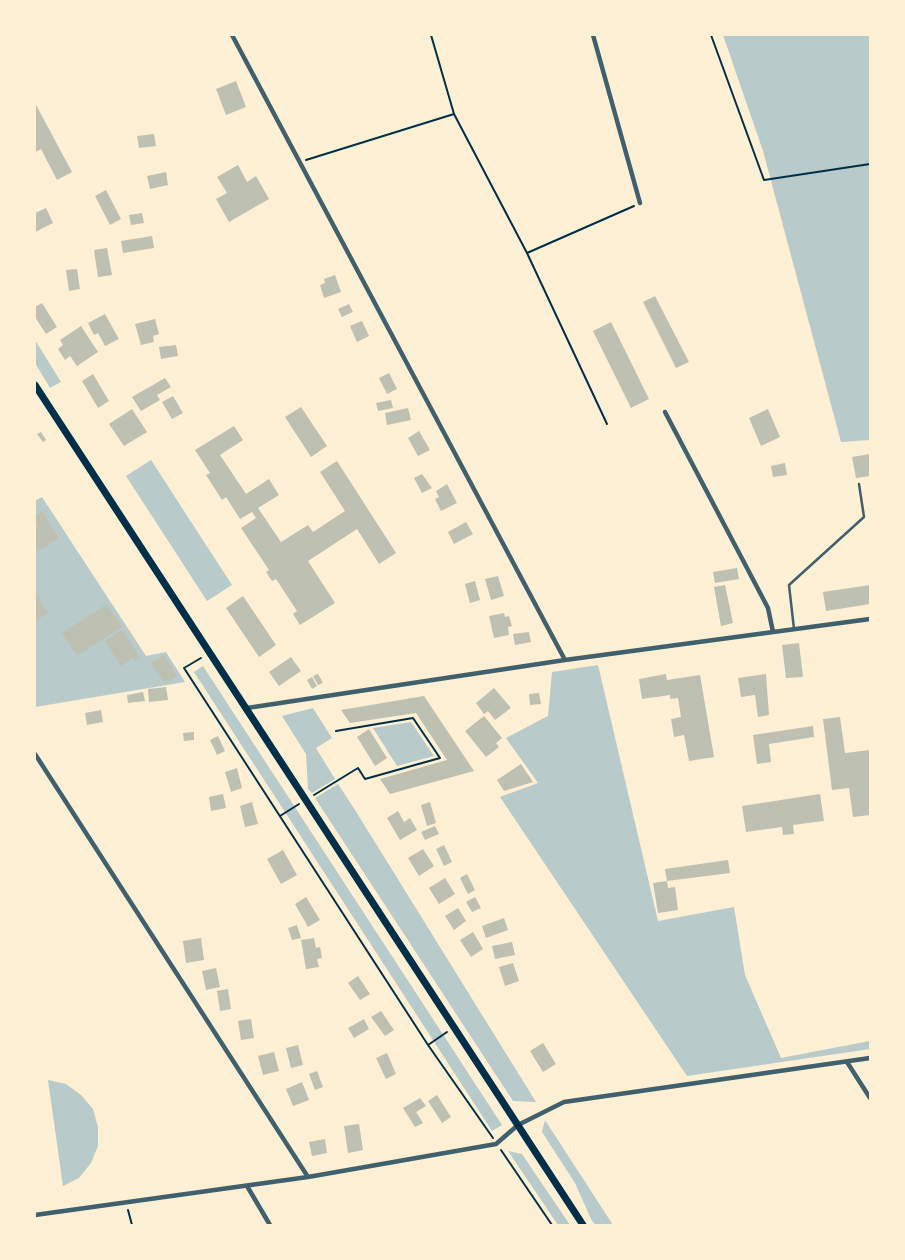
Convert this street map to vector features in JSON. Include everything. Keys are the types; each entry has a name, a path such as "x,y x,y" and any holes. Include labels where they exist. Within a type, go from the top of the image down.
{"main road":[{"path":"35,385 582,1225"}],"street":[{"path":"232,35 565,660"},
{"path":"593,35 640,203"},
{"path":"665,412 768,608 773,632"},
{"path":"247,708 565,660 870,619"},
{"path":"35,754 308,1177"},
{"path":"35,1215 308,1177 496,1144 518,1125 564,1102 870,1058"},
{"path":"847,1062 870,1098"},
{"path":"247,1186 270,1225"}],"lane":[{"path":"794,629 789,585 864,516 859,484"}],"path":[{"path":"431,35 454,114 527,253 607,424"},
{"path":"711,35 764,180 870,164"},
{"path":"300,162 454,114"},
{"path":"527,253 640,203"},
{"path":"209,653 184,668 428,1045 552,1225"},
{"path":"280,816 358,768 365,779 440,758 413,718 336,730"},
{"path":"428,1045 454,1028"},
{"path":"127,1202 132,1225"}],"shaded area":[{"path":"723,35 870,35 870,440 841,442 763,151"},
{"path":"35,340 61,382 50,388 35,363"},
{"path":"151,460 232,585 207,601 126,476"},
{"path":"42,497 146,656 166,652 185,682 35,707 35,501"},
{"path":"598,665 658,921 734,907 745,975 781,1058 870,1041 870,1049 687,1076 500,797 538,783 506,738 548,716 552,672"},
{"path":"203,666 502,1125 492,1131 194,672"},
{"path":"313,708 332,738 316,748 335,779 312,793 308,789 306,754 282,716"},
{"path":"411,722 434,756 397,766 373,728"},
{"path":"338,784 536,1102 513,1101 315,798"},
{"path":"48,1080 66,1084 81,1095 93,1109 98,1127 98,1146 91,1163 79,1178 63,1186"},
{"path":"545,1120 613,1225 595,1225 591,1219 575,1183 542,1132"},
{"path":"508,1151 522,1154 570,1225 558,1225"}],"building":[{"path":"236,81 246,107 226,115 216,89"},
{"path":"35,103 72,172 57,180 41,149 35,152"},
{"path":"154,134 156,146 139,148 137,136"},
{"path":"238,165 247,182 256,176 269,199 229,222 216,199 227,193 217,177"},
{"path":"166,172 168,185 150,189 147,176"},
{"path":"106,190 121,219 110,225 95,196"},
{"path":"46,208 53,223 35,232 35,213"},
{"path":"142,213 144,223 131,225 129,215"},
{"path":"152,236 154,248 123,253 121,241"},
{"path":"107,248 112,275 98,277 94,250"},
{"path":"77,269 80,289 69,291 66,270"},
{"path":"335,275 341,292 324,298 320,285 325,283 324,279"},
{"path":"655,296 689,362 676,368 643,302"},
{"path":"42,303 57,327 46,334 35,317 35,307"},
{"path":"349,304 353,312 342,317 338,309"},
{"path":"105,314 119,339 105,346 98,333 94,335 88,323"},
{"path":"155,319 159,334 153,336 154,342 141,345 135,324"},
{"path":"362,321 369,336 357,342 350,326"},
{"path":"611,322 649,399 631,408 593,331"},
{"path":"81,326 98,352 77,366 70,356 65,360 58,349 63,345 60,340"},
{"path":"176,345 178,356 161,359 159,347"},
{"path":"389,373 397,389 387,394 379,378"},
{"path":"93,374 109,401 98,408 82,381"},
{"path":"165,378 171,387 157,395 160,400 141,411 132,397"},
{"path":"173,396 183,413 172,419 162,402"},
{"path":"391,400 393,408 378,411 376,403"},
{"path":"301,407 327,446 311,457 285,417"},
{"path":"408,408 411,420 387,425 385,413"},
{"path":"132,409 147,432 124,446 109,424"},
{"path":"768,409 780,437 761,446 749,418"},
{"path":"234,426 243,440 220,455 246,494 269,479 279,495 258,508 281,542 308,525 313,532 345,511 320,472 337,461 396,553 379,564 357,529 308,561 335,603 300,625 293,614 297,611 276,579 272,581 266,572 269,570 241,528 256,518 252,512 240,519 226,497 222,500 206,475 210,473 195,450"},
{"path":"419,431 430,450 418,456 408,438"},
{"path":"41,432 46,440 43,442 37,434"},
{"path":"870,454 870,476 856,478 852,457"},
{"path":"785,463 787,475 773,477 771,466"},
{"path":"422,474 432,488 422,493 414,478"},
{"path":"447,484 457,503 441,511 435,499 439,497 436,491"},
{"path":"42,511 59,538 35,553 35,530 39,527 35,522 35,516"},
{"path":"466,522 473,534 454,544 448,532"},
{"path":"737,568 739,579 715,583 713,572"},
{"path":"498,576 504,596 491,600 485,579"},
{"path":"475,581 480,600 470,603 465,584"},
{"path":"725,585 733,623 721,626 714,587"},
{"path":"870,585 870,604 826,611 823,592"},
{"path":"35,592 48,613 35,621"},
{"path":"243,596 276,645 259,657 226,608"},
{"path":"107,604 122,627 77,656 62,633"},
{"path":"504,613 505,617 509,616 512,626 508,627 509,635 494,638 489,616"},
{"path":"122,630 140,657 134,661 133,658 121,666 105,641"},
{"path":"529,632 531,642 515,645 513,634"},
{"path":"799,643 803,677 786,678 782,645"},
{"path":"164,655 177,676 165,684 151,663"},
{"path":"291,657 301,671 279,686 269,672"},
{"path":"318,674 323,683 318,685 313,676"},
{"path":"666,674 667,680 700,675 714,757 689,761 684,735 674,737 671,719 681,717 678,698 670,699 670,695 642,699 639,679"},
{"path":"766,674 769,715 758,717 755,695 741,697 738,678"},
{"path":"312,677 317,686 312,689 307,680"},
{"path":"166,687 168,700 149,702 148,689"},
{"path":"494,688 511,708 495,720 488,711 484,714 476,703"},
{"path":"143,692 145,701 128,703 127,695"},
{"path":"539,693 541,704 530,705 529,694"},
{"path":"424,696 474,771 390,794 380,779 447,760 416,713 350,723 341,710"},
{"path":"101,710 103,722 87,725 85,713"},
{"path":"484,716 502,738 496,743 499,747 486,757 465,731"},
{"path":"840,717 845,753 870,750 870,815 853,817 849,788 832,790 823,719"},
{"path":"813,726 814,737 769,744 771,762 757,764 753,735"},
{"path":"369,729 387,758 375,766 357,737"},
{"path":"194,732 194,740 184,741 183,733"},
{"path":"218,736 225,751 217,755 210,740"},
{"path":"521,764 533,782 504,791 497,780"},
{"path":"237,768 242,788 231,792 225,772"},
{"path":"223,794 226,808 211,811 209,797"},
{"path":"820,794 824,821 793,825 794,834 783,835 782,827 746,832 742,806"},
{"path":"252,802 258,824 245,827 240,806"},
{"path":"430,802 436,823 427,826 421,805"},
{"path":"398,811 404,822 410,818 417,830 400,840 387,818"},
{"path":"435,826 439,834 425,840 421,832"},
{"path":"444,845 452,862 444,866 436,849"},
{"path":"423,849 434,866 419,876 408,858"},
{"path":"283,850 297,875 281,884 267,859"},
{"path":"728,860 730,873 667,881 665,869"},
{"path":"467,874 475,890 468,894 460,878"},
{"path":"445,878 455,894 439,904 429,888"},
{"path":"667,881 668,888 675,887 678,910 658,913 653,883"},
{"path":"306,897 320,920 308,927 295,904"},
{"path":"475,897 481,908 472,912 466,902"},
{"path":"458,908 466,921 454,930 445,916"},
{"path":"504,918 508,930 486,938 482,926"},
{"path":"297,925 301,938 292,940 288,928"},
{"path":"473,932 483,949 471,957 460,940"},
{"path":"201,938 204,960 186,963 183,941"},
{"path":"314,938 316,948 320,947 322,958 317,959 319,967 306,969 301,940"},
{"path":"512,942 515,955 495,959 492,946"},
{"path":"513,963 519,981 505,986 499,967"},
{"path":"216,968 220,987 206,990 202,971"},
{"path":"358,976 370,994 360,1000 348,983"},
{"path":"228,989 231,1009 220,1011 217,991"},
{"path":"381,1011 394,1030 385,1036 371,1017"},
{"path":"251,1019 254,1038 241,1040 238,1021"},
{"path":"364,1019 369,1029 354,1038 348,1028"},
{"path":"543,1043 556,1064 543,1072 530,1051"},
{"path":"298,1045 303,1065 291,1068 286,1048"},
{"path":"274,1052 279,1071 263,1075 258,1056"},
{"path":"387,1053 396,1074 386,1079 376,1058"},
{"path":"317,1071 323,1087 315,1090 309,1074"},
{"path":"302,1082 309,1100 293,1106 286,1089"},
{"path":"437,1095 451,1117 442,1123 428,1101"},
{"path":"420,1098 426,1106 416,1112 423,1123 415,1127 403,1108"},
{"path":"359,1124 363,1150 348,1153 344,1126"},
{"path":"325,1139 327,1153 312,1156 309,1142"}]}
